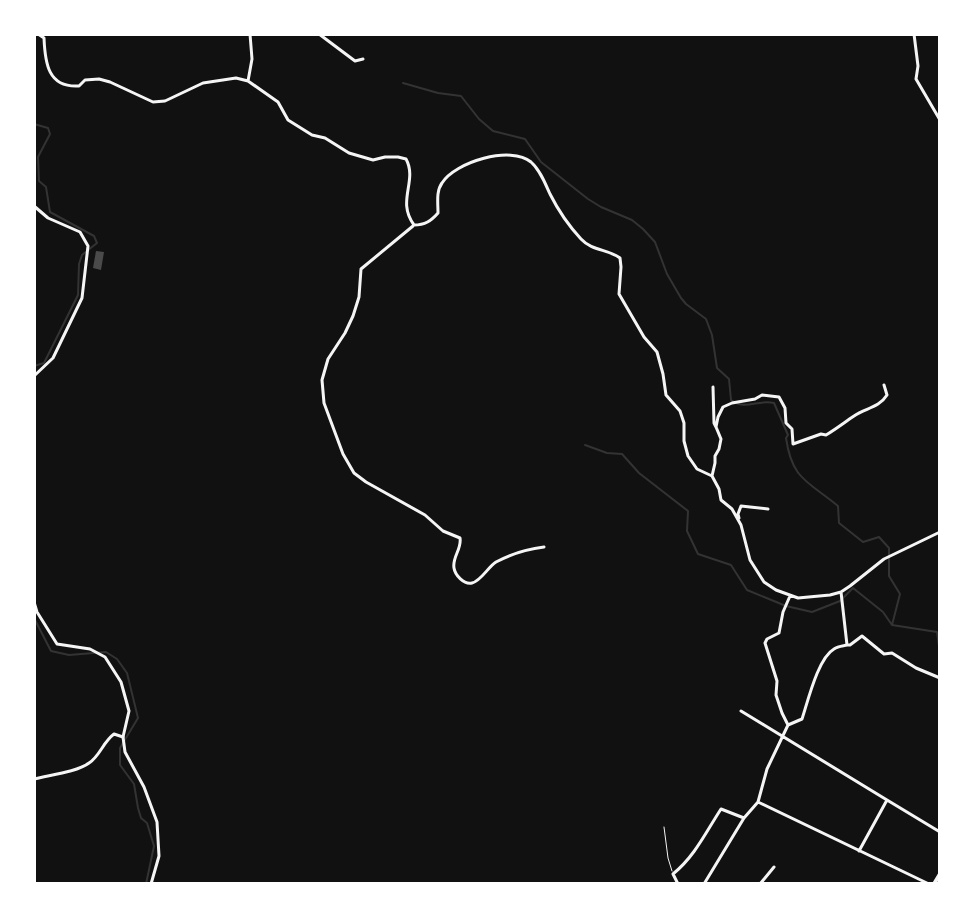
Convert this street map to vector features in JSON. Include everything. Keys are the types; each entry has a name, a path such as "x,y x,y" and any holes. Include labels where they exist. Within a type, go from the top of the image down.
{"main road":[{"path":"931,884 940,874"}],"street":[{"path":"248,81 252,59 250,34"},
{"path":"319,34 355,61 363,59"},
{"path":"914,34 918,66 916,79 940,120"},
{"path":"42,35 44,56 58,83 79,86 85,80 99,79 153,102 165,101 203,83 236,78 258,86 278,102 288,120 349,153 373,160 385,157 406,159 410,167 405,202 407,216 414,225"},
{"path":"544,547 525,550 493,564 475,582 466,582 457,576 454,560 461,544 460,538 443,531 425,515 354,473 343,454 322,390 324,368 353,316 359,297 361,269 414,225 423,225 432,220 438,213 439,188 450,174 480,158 500,155 522,157 531,162 561,214 583,242 620,258 619,294 644,337 657,352 666,395 680,411 684,423 688,456 697,469 712,476 721,500 732,509 741,525"},
{"path":"34,206 48,218 80,232 88,246 82,298 53,358 34,376"},
{"path":"716,427 723,407 762,395 779,397 785,408 786,423 792,429 793,444 826,435 856,414 883,401 887,395 884,385"},
{"path":"712,476 721,439 714,423 713,387"},
{"path":"768,509 741,506 738,514 750,560 764,582 790,599 841,592 884,559 940,532"},
{"path":"841,592 847,645"},
{"path":"788,725 776,695 777,681 765,643 779,633 783,612 790,599"},
{"path":"34,602 57,644 90,649 105,657 121,682 129,711 123,737 125,752 144,787 157,822 159,856 151,884"},
{"path":"704,884 744,818 758,802 767,769 788,725 802,719 815,679 833,649 850,645 862,636 884,654 892,653 940,678"},
{"path":"741,711 940,832"},
{"path":"34,779 91,763 107,739 114,734 123,737"},
{"path":"859,851 887,800"},
{"path":"758,802 931,884"},
{"path":"678,884 673,874 699,846 721,809 744,818"},
{"path":"760,884 774,867"}],"lane":[{"path":"664,827 673,874"}],"building":[{"path":"96,251 104,252 101,270 93,268"}],"waterway":[{"path":"403,83 461,96 493,131 525,139 541,162 588,199 632,220 643,229 655,242 667,274 681,298 706,319 717,368 729,379 731,400 741,405 774,403 788,435 789,452 797,471 838,506 839,523 863,542 879,537 889,548 889,576 900,594 892,625 937,632 940,653"},
{"path":"34,124 48,128 50,134 38,157 39,181 46,187 50,212 94,236 97,243 82,255 78,295 44,363 34,366"},
{"path":"585,445 607,453 622,454 639,473 688,511 687,531 698,554 731,565 747,590 786,606 812,612 840,601 853,588 883,612 892,625"},
{"path":"34,618 51,651 69,655 106,652 117,659 127,673 138,718 120,748 120,765 134,784 141,818 147,823 154,846 146,884"}]}
